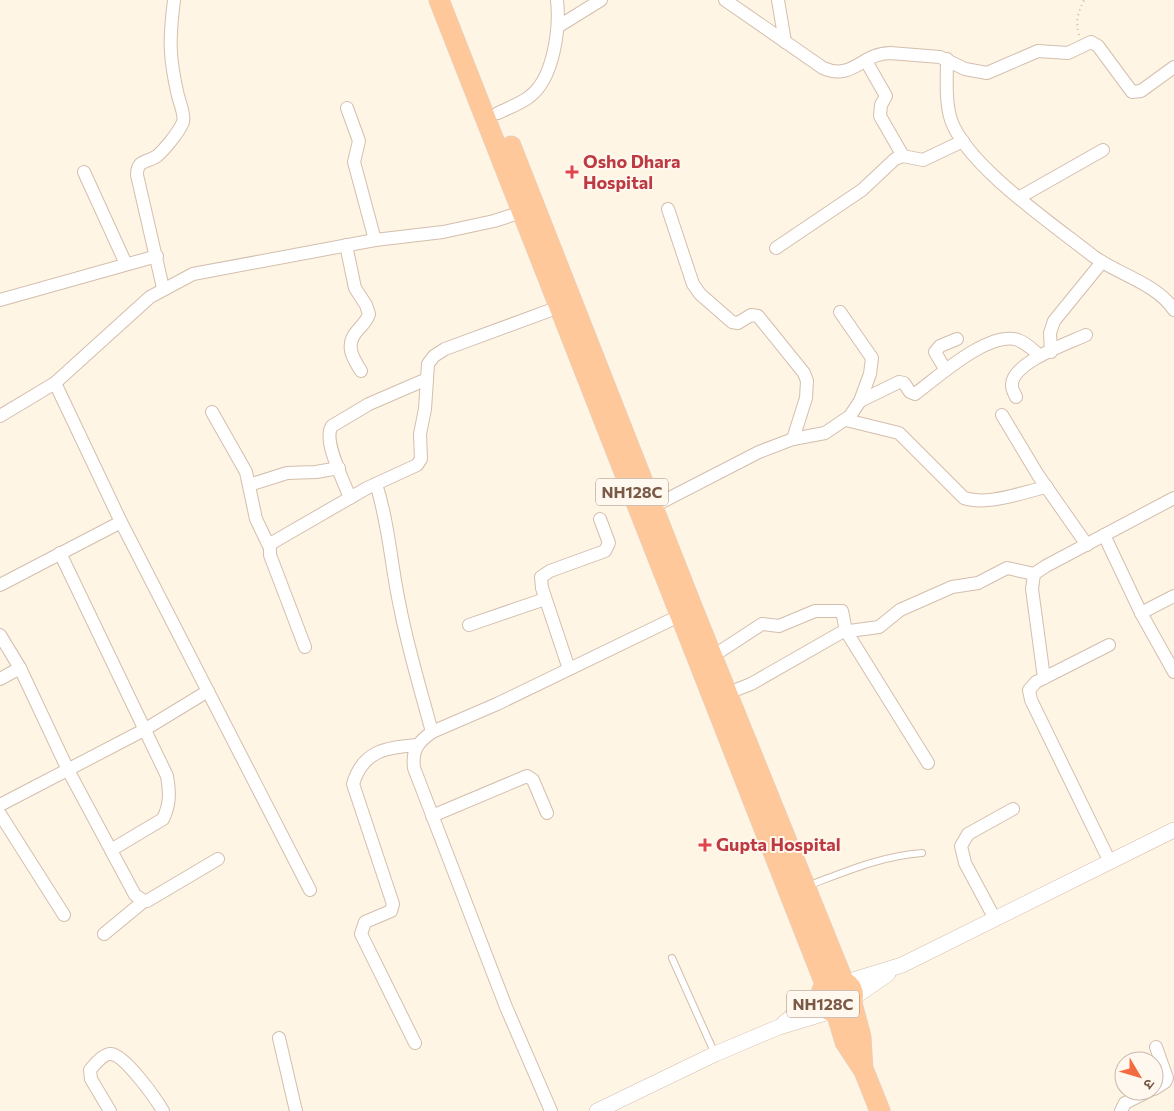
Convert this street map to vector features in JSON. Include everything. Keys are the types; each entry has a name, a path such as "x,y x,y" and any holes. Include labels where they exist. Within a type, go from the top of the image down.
{"highway":[{"name":"NH128C","path":"439,0 654,506 804,887 839,995"},
{"name":"NH128C","path":"454,0 498,113 559,307 681,615 839,995 861,1037 864,1071 880,1111"}],"street":[{"path":"163,288 137,169 143,160 156,156 179,130 184,119 171,65 169,47 174,0"},
{"path":"498,113 528,98 543,82 559,26 557,0"},
{"path":"559,26 600,0"},
{"path":"725,0 833,73 842,73 882,53 947,59 965,69 987,73 1038,51 1068,53 1091,42 1098,46 1132,92 1141,91 1174,68"},
{"path":"778,0 785,42"},
{"path":"947,59 948,108 956,132 978,159 1020,197 1102,262 1158,292 1166,298 1174,310"},
{"path":"866,61 886,96 880,112 883,124 903,156"},
{"path":"347,108 359,141 354,162 374,240"},
{"path":"776,248 862,190 889,163 903,156 922,160 963,141"},
{"path":"1020,197 1104,150"},
{"path":"84,172 126,264"},
{"path":"0,416 55,383 138,306 163,288 193,274 374,240 443,232 494,221 528,209"},
{"path":"668,209 690,278 697,290 736,323 751,315 758,316 804,372 808,390 793,439"},
{"path":"346,245 355,288 366,305 369,314 355,333 350,348 352,356 361,371"},
{"path":"0,300 156,256"},
{"path":"1046,354 1054,321 1102,262"},
{"path":"268,546 272,541 376,484 413,468 420,462 420,434 425,409 430,359 445,348 559,307"},
{"path":"654,506 737,462 793,439 825,433 846,420 860,401 870,374 872,358 840,312"},
{"path":"1016,398 1012,386 1014,379 1024,366 1086,335"},
{"path":"860,401 899,382 904,383 910,392 915,394 944,369 1003,338 1019,340 1046,354"},
{"path":"944,369 935,352 940,346 957,339"},
{"path":"350,498 329,442 328,431 332,426 368,404 427,379"},
{"path":"55,383 121,522 310,890"},
{"path":"212,412 241,463 249,485 256,518 305,646"},
{"path":"1002,415 1047,487 1087,545"},
{"path":"846,420 899,433 964,498 977,501 990,500 1047,487"},
{"path":"249,485 287,472 316,472 339,468"},
{"path":"376,484 385,513 386,534 400,609 432,732"},
{"path":"1044,678 1032,589 1034,574 1041,568 1174,498"},
{"path":"569,669 540,580 544,574 606,551 609,543 600,519"},
{"path":"0,585 121,522"},
{"path":"1104,535 1141,613 1174,672"},
{"path":"60,553 166,776 169,789 167,812 163,819 111,850"},
{"path":"728,693 751,684 846,631 880,627 900,610 952,587 978,583 1007,568 1034,574"},
{"path":"1141,613 1174,596"},
{"path":"469,625 545,599"},
{"path":"713,656 762,624 779,626 815,610 832,609 842,612 846,631 928,763"},
{"path":"551,1111 506,1007 432,816 414,768 413,751 416,745 432,732 497,704 681,615"},
{"path":"0,635 20,668 68,770 135,895 144,901"},
{"path":"1109,645 1036,682 1029,690 1031,700 1110,862"},
{"path":"0,679 20,668"},
{"path":"0,805 144,730 208,691"},
{"path":"415,1043 360,934 365,922 393,909 353,784 360,766 376,753 383,749 416,745"},
{"path":"432,816 527,776 533,780 547,813"},
{"path":"995,919 965,863 961,846 968,834 1013,809"},
{"path":"0,814 64,915"},
{"path":"598,1111 715,1054 779,1027 839,995 1174,830"},
{"path":"104,934 144,901 218,859"},
{"path":"779,1027 839,995"},
{"path":"279,1038 296,1111"},
{"path":"1156,1047 1157,1051"},
{"path":"110,1111 91,1079 90,1070 108,1054 112,1054 122,1060 163,1111"},
{"path":"1164,1070 1167,1078 1164,1083"},
{"path":"1121,1111 1124,1103 1128,1101"}],"lane":[{"path":"804,887 878,859 922,853"},
{"path":"672,958 715,1054"}],"path":[{"path":"1083,46 1076,25 1077,14 1084,0"}],"place":[{"name":"Osho Dhara Hospital","path":"572,172"},
{"name":"Gupta Hospital","path":"705,845"}]}
